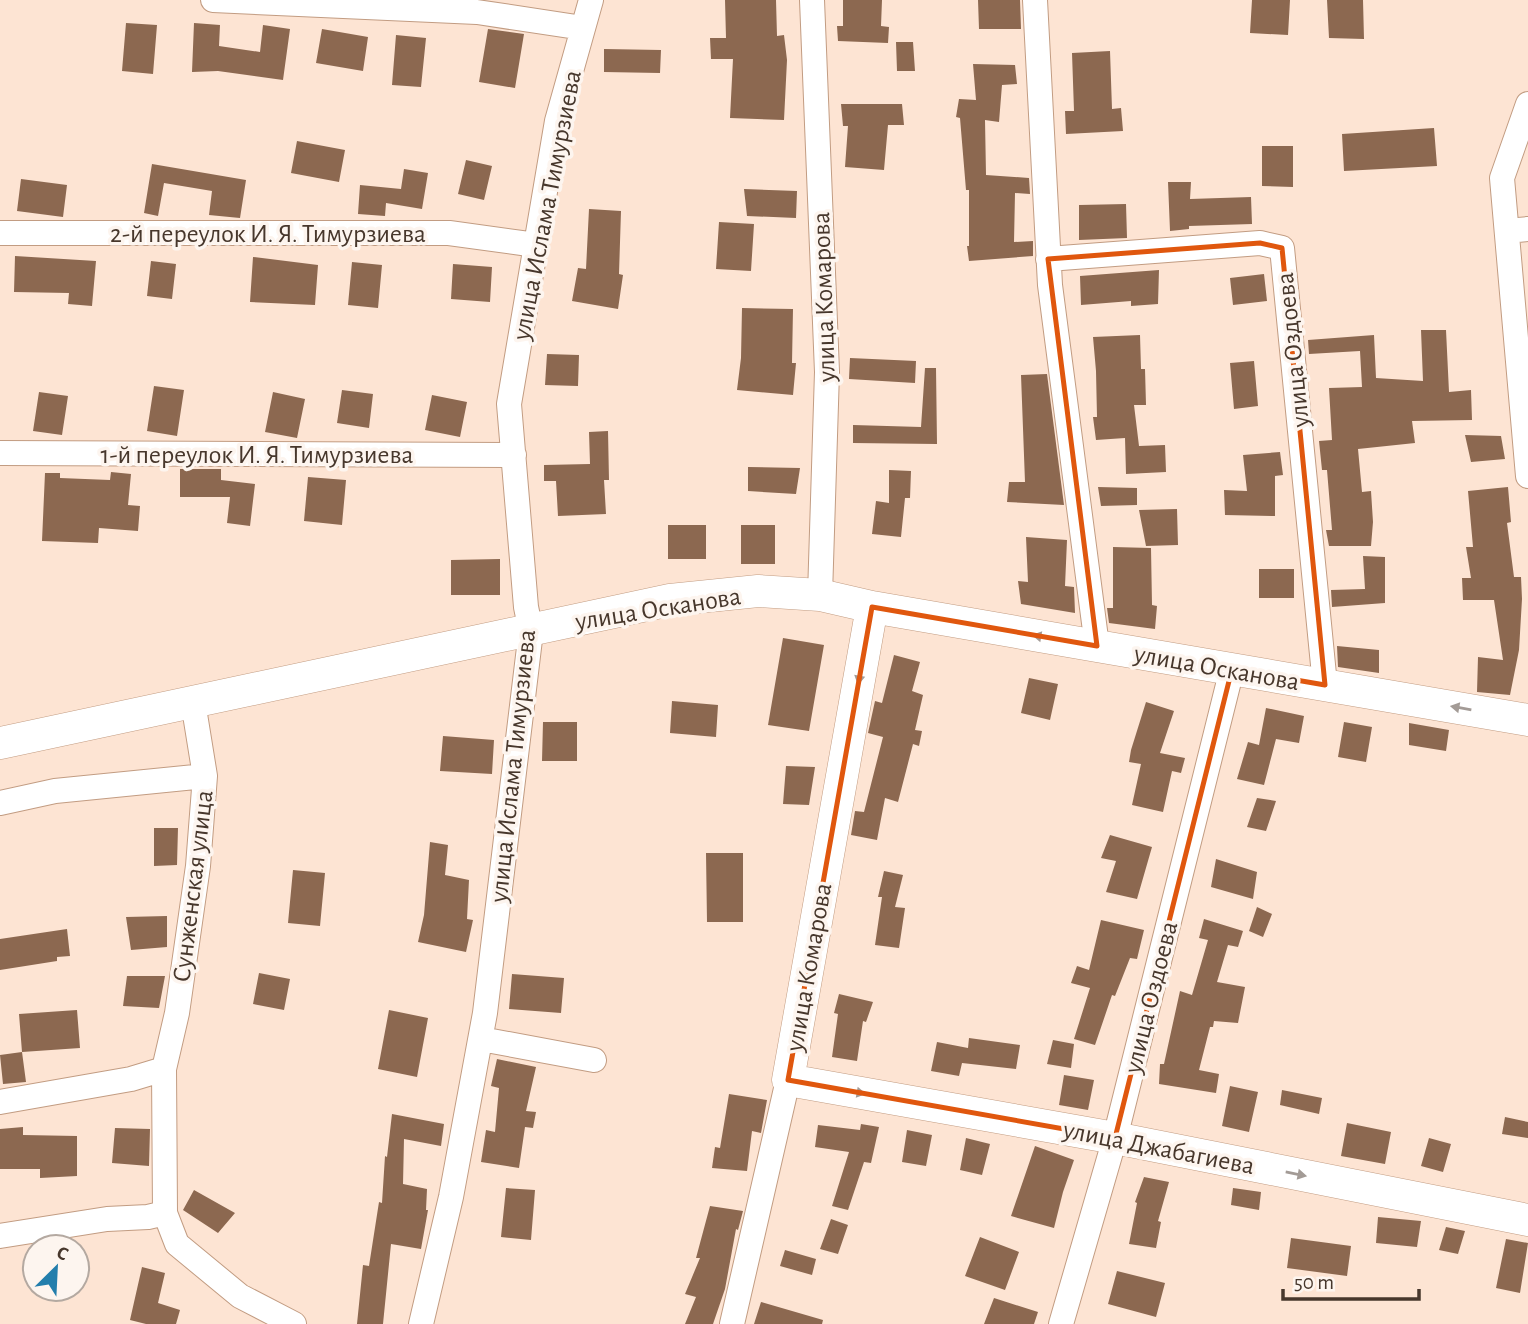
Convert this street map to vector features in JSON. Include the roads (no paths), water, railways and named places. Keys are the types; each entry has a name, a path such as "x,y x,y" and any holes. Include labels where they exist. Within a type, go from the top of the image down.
{"main road":[{"name":"улица Осканова","path":"0,743 670,600 758,591 820,595 872,607 1528,720"},
{"name":"улица Комарова","path":"788,1080 872,607"},
{"name":"улица Джабагиева","path":"788,1080 1115,1138 1528,1220"}],"street":[{"path":"213,0 477,12 583,28"},
{"name":"улица Ислама Тимурзиева","path":"421,1324 451,1197 481,1039 531,631 526,607 509,404 557,121 591,0"},
{"name":"улица Комарова","path":"812,0 827,372 820,595"},
{"path":"1035,0 1049,285 1097,646"},
{"path":"1528,103 1503,178 1517,230 1528,476"},
{"name":"2-й переулок И. Я. Тимурзиева","path":"0,233 449,233 536,246"},
{"name":"улица Оздоева","path":"1048,259 1260,243 1282,248 1325,685"},
{"name":"1-й переулок И. Я. Тимурзиева","path":"0,453 514,454"},
{"name":"улица Оздоева","path":"1061,1324 1115,1138 1232,669"},
{"name":"Сунженская улица","path":"193,702 205,776 196,879 177,1013 164,1069 165,1213 177,1244 240,1296 294,1324"},
{"path":"0,803 55,791 205,776"},
{"path":"481,1039 594,1060"},
{"path":"0,1102 131,1079 164,1069"},
{"name":"улица Комарова","path":"733,1324 788,1080"},
{"path":"0,1236 165,1213"}]}
